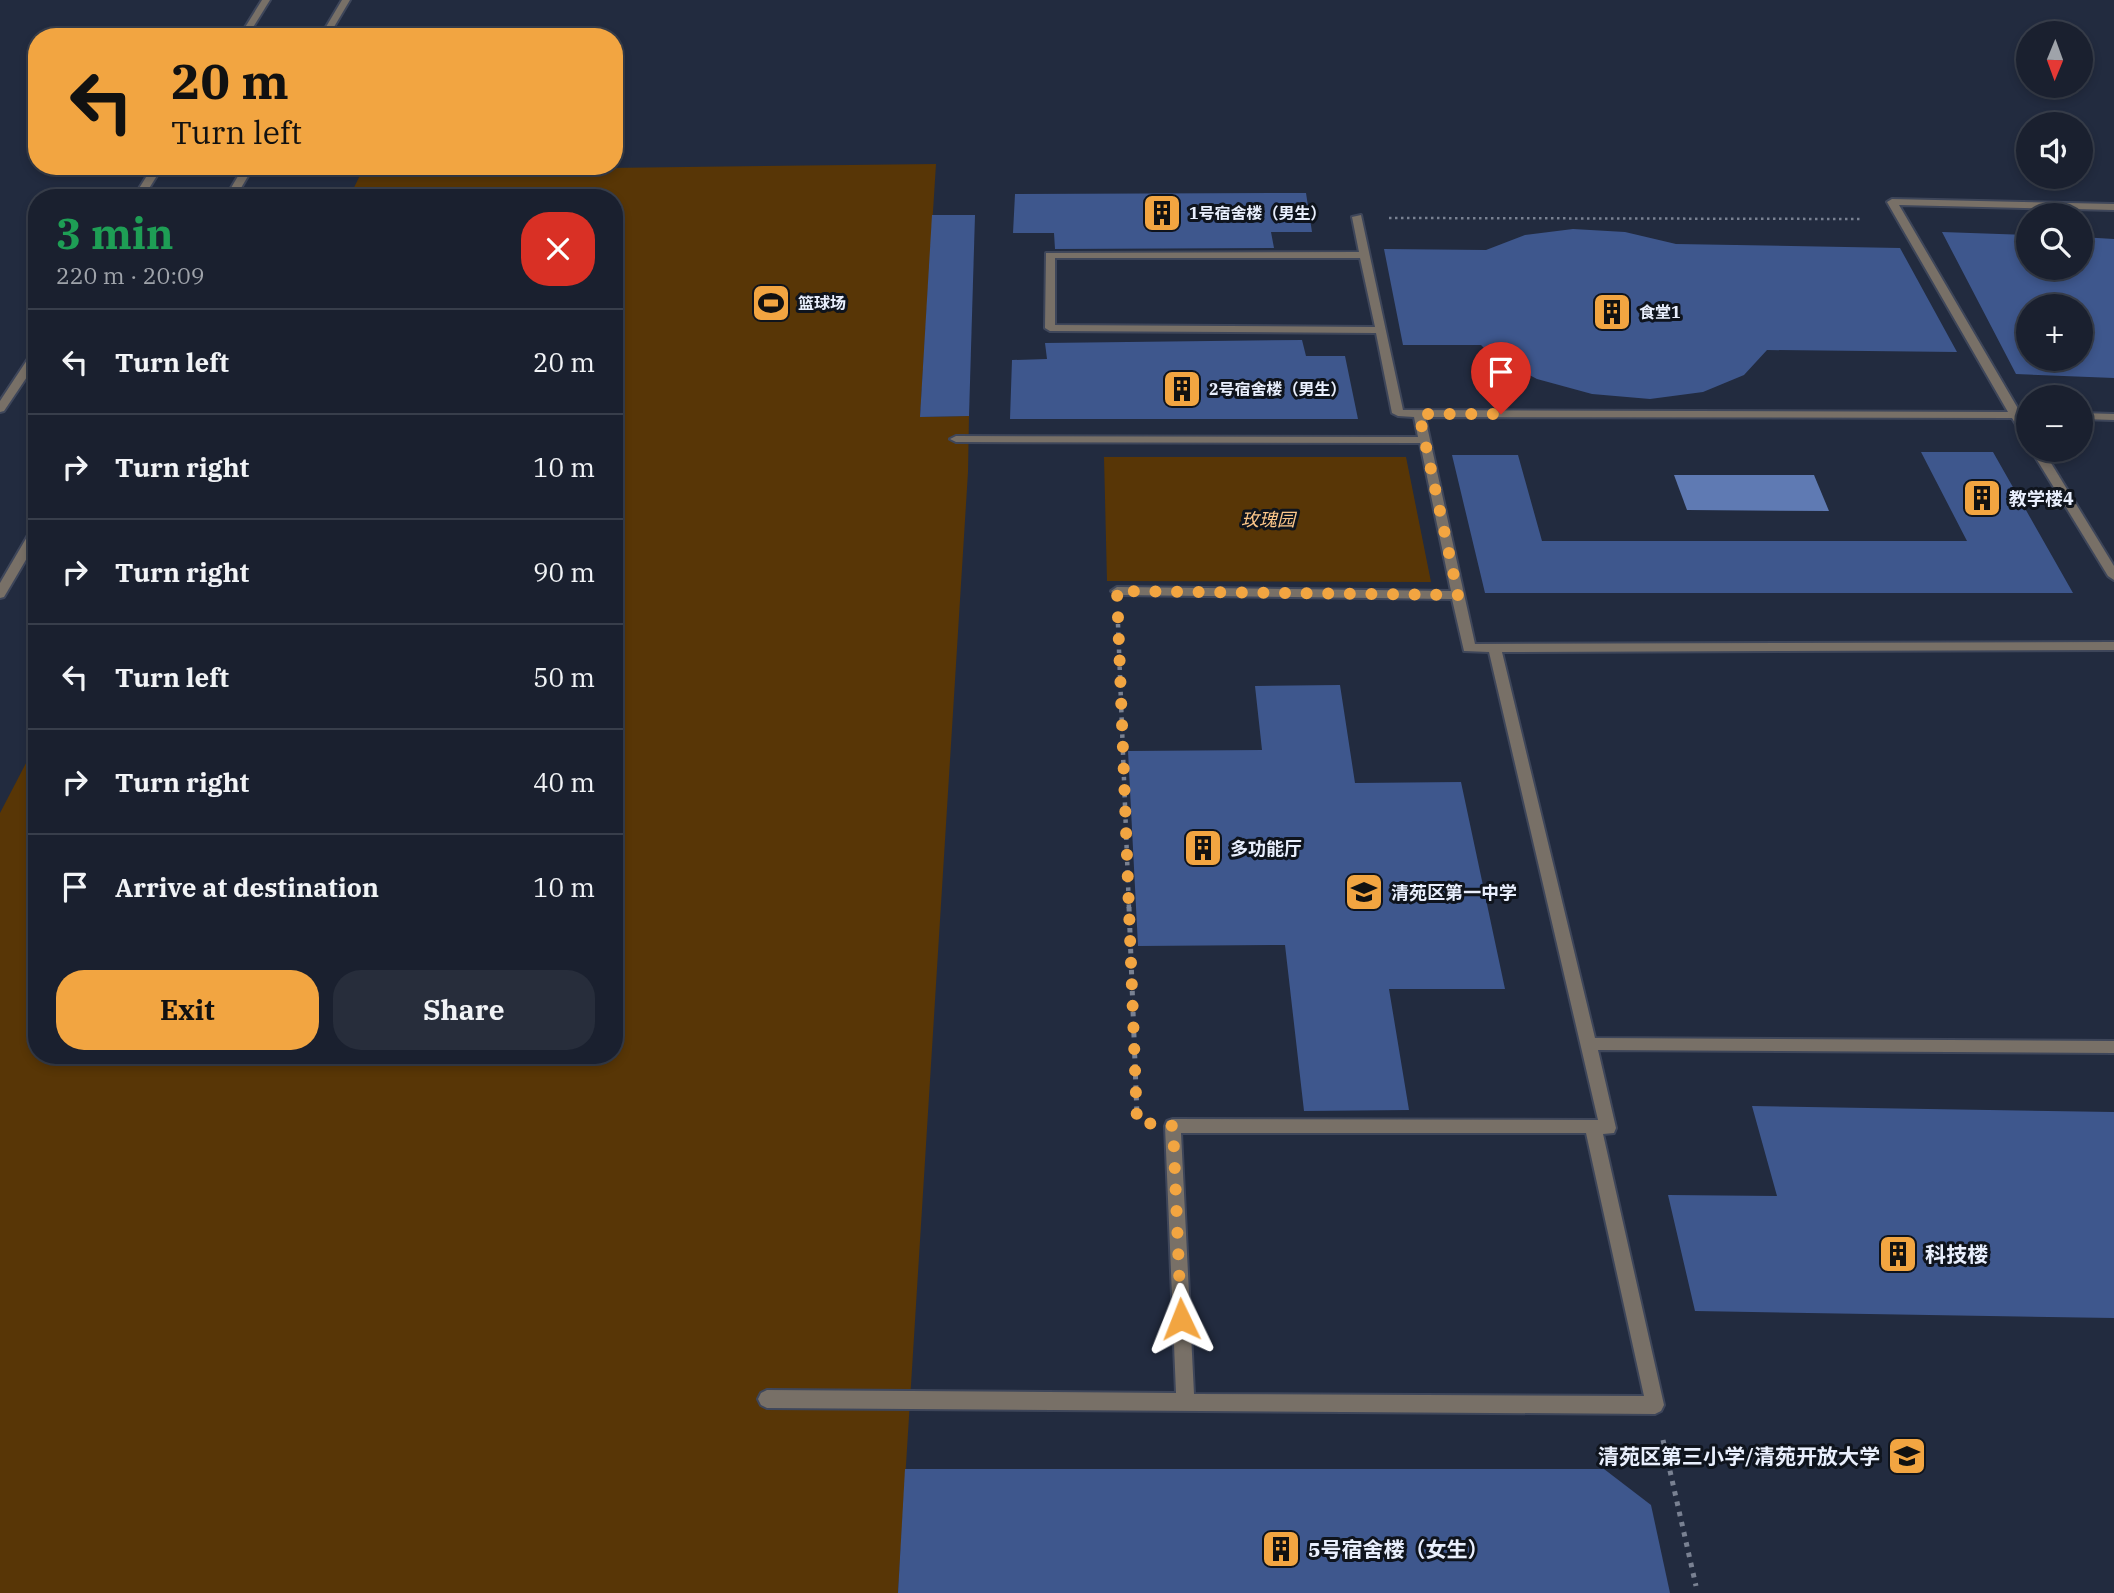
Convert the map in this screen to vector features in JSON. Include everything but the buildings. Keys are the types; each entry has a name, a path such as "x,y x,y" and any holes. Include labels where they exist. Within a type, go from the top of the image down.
{"street":[{"path":"249,28 267,0"},
{"path":"329,28 345,0"},
{"path":"2016,405 1892,202 2114,207"},
{"path":"1357,218 1398,413 2016,415"},
{"path":"1365,255 1050,256 1050,328 1380,330"},
{"path":"0,409 28,367"},
{"path":"1419,414 1469,648 2114,646"},
{"path":"2093,416 2114,417"},
{"path":"956,439 1425,440"},
{"path":"2044,462 2114,576"},
{"path":"0,594 28,546"},
{"path":"1117,591 1458,595"},
{"path":"1185,1402 1173,1126 1608,1128 1494,648"},
{"path":"1589,1044 2114,1047"},
{"path":"767,1399 1655,1405 1593,1126"}],"path":[{"path":"1357,218 1901,219"},
{"path":"1117,591 1137,1122 1173,1126"},
{"path":"1655,1405 1696,1586"}],"green space":[{"path":"936,164 920,417 969,416 968,472 898,1593 0,1593 0,813 28,759 28,1064 623,1064 623,189 353,189 360,175 623,175 623,168"},
{"name":"玫瑰园","path":"1104,457 1406,457 1431,582 1107,581"}],"water":[{"path":"1674,475 1814,475 1829,511 1687,510"}],"place":[{"name":"1号宿舍楼（男生）","path":"1162,213"},
{"name":"篮球场","path":"771,303"},
{"name":"食堂1","path":"1612,312"},
{"name":"2号宿舍楼（男生）","path":"1182,389"},
{"name":"教学楼4","path":"1982,498"},
{"name":"多功能厅","path":"1203,848"},
{"name":"清苑区第一中学","path":"1364,892"},
{"name":"科技楼","path":"1898,1254"},
{"name":"清苑区第三小学/清苑开放大学","path":"1907,1456"},
{"name":"5号宿舍楼（女生）","path":"1281,1549"}],"route":[{"path":"1181,1319 1173,1126 1137,1122 1117,591 1458,595 1419,414 1501,414"}]}
